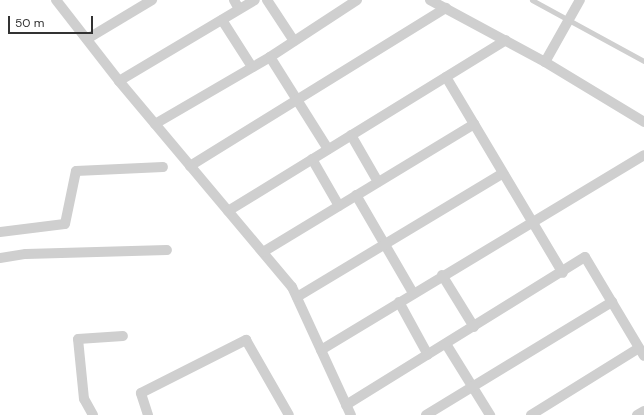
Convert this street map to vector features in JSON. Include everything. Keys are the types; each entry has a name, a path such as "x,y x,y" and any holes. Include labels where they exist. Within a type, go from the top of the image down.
{"street":[{"path":"56,0 119,81 292,287 351,415"},
{"path":"86,40 152,0"},
{"path":"234,0 239,9"},
{"path":"119,81 255,0"},
{"path":"267,0 294,41"},
{"path":"155,124 270,57 357,0"},
{"path":"430,0 545,62 644,122"},
{"path":"545,62 580,0"},
{"path":"190,166 446,8"},
{"path":"222,20 252,67"},
{"path":"228,210 506,40"},
{"path":"270,57 328,149"},
{"path":"446,77 563,273"},
{"path":"263,252 474,124"},
{"path":"351,135 378,182"},
{"path":"321,350 442,275 644,155"},
{"path":"312,159 339,206"},
{"path":"0,232 65,224 76,171 163,167"},
{"path":"297,297 503,172"},
{"path":"356,196 386,244 413,293"},
{"path":"0,258 26,254 167,250"},
{"path":"346,405 563,273 586,257 641,352 531,415"},
{"path":"442,275 474,327"},
{"path":"399,302 428,355"},
{"path":"426,415 612,302"},
{"path":"93,415 84,399 78,340 123,336"},
{"path":"148,415 141,393 246,340 289,415"},
{"path":"446,344 490,415"},
{"path":"637,415 644,411"}],"lane":[{"path":"532,0 644,61"}]}
